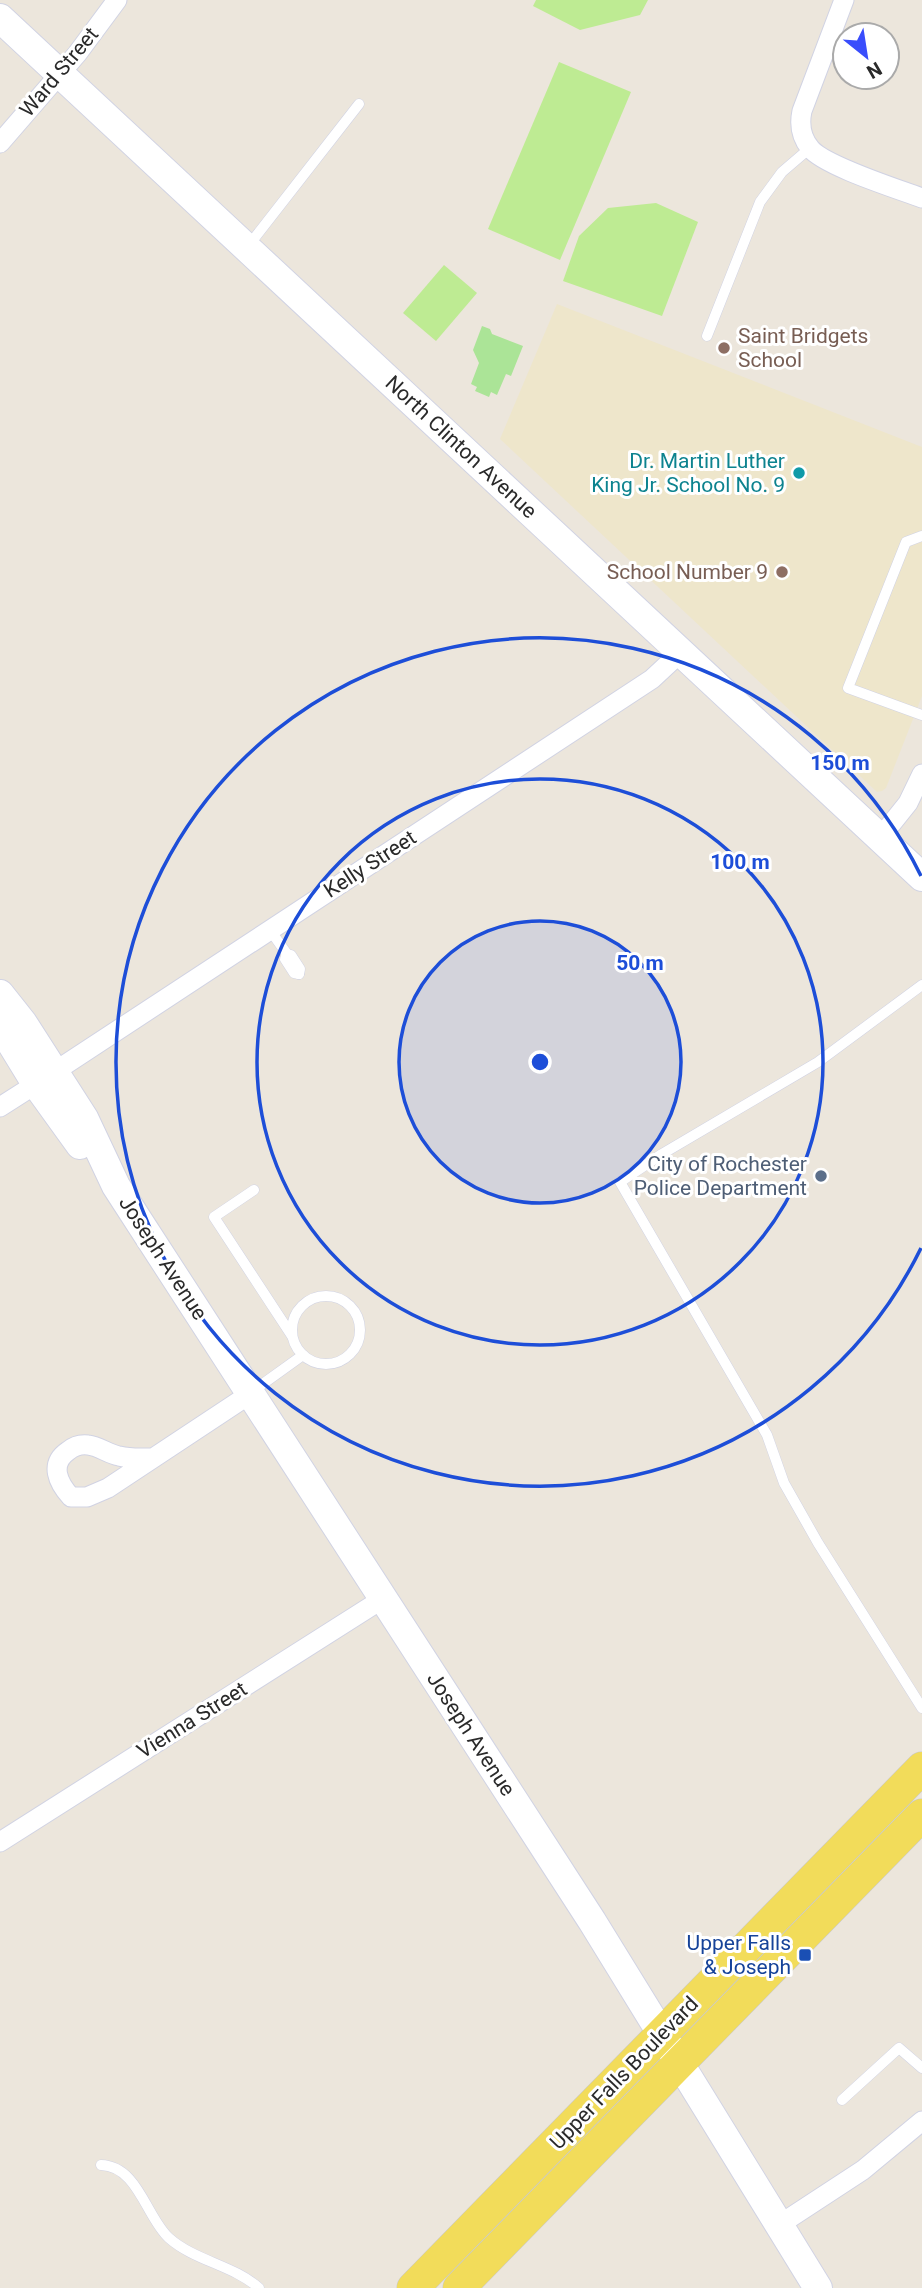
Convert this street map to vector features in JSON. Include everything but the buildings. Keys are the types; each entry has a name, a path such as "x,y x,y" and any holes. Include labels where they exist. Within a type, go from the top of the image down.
{"main road":[{"name":"North Clinton Avenue","path":"0,18 922,877"},
{"name":"Joseph Avenue","path":"0,994 23,1023 45,1078 83,1149 116,1186 384,1598 585,1911 818,2288"},
{"name":"Joseph Avenue","path":"0,1025 45,1078"},
{"name":"Upper Falls Boulevard","path":"413,2288 922,1768"},
{"name":"Upper Falls Boulevard","path":"459,2288 922,1815"}],"street":[{"name":"Ward Street","path":"0,143 60,75 117,0"},
{"path":"844,0 802,111 801,131 810,148 826,160 922,198"},
{"name":"Kelly Street","path":"0,1107 652,679 681,652"},
{"path":"880,838 904,809 922,774"},
{"path":"152,1458 250,1394"},
{"name":"Vienna Street","path":"0,1842 384,1598"},
{"path":"779,2225 863,2170 922,2120"}],"lane":[{"path":"246,248 359,104"},
{"path":"707,336 760,202 782,172 810,148"},
{"path":"922,536 906,542 848,688 922,715"},
{"path":"270,930 286,954"},
{"path":"922,985 818,1062 662,1154 620,1182 767,1436 784,1482 818,1543 922,1708"},
{"path":"254,1190 214,1217 293,1336 298,1350 316,1363 339,1362 356,1346 360,1323 348,1303 337,1297 316,1297 298,1309 293,1319 293,1336"},
{"path":"250,1394 303,1354"},
{"path":"842,2100 899,2048 922,2068"},
{"path":"101,2165 116,2168 130,2179 152,2217 169,2237 190,2251 244,2276 260,2288"}],"shaded area":[{"name":"School Number 9","path":"557,304 922,447 922,696 886,788 882,791 877,792 500,439"}],"green space":[{"path":"536,0 648,0 640,15 580,30 533,6"},
{"path":"559,62 631,92 560,260 488,229"},
{"path":"656,203 698,222 662,316 563,281 579,236 608,208"},
{"path":"444,265 477,293 436,341 403,313"},
{"path":"482,326 490,329 492,334 523,346 511,376 506,374 497,395 491,392 489,397 475,391 477,387 471,384 479,363 473,350"}],"place":[{"name":"Saint Bridgets School","path":"724,348"},
{"name":"Dr. Martin Luther King Jr. School No. 9","path":"799,473"},
{"name":"School Number 9","path":"782,572"},
{"name":"City of Rochester Police Department","path":"821,1176"},
{"name":"Upper Falls & Joseph","path":"805,1955"}]}
